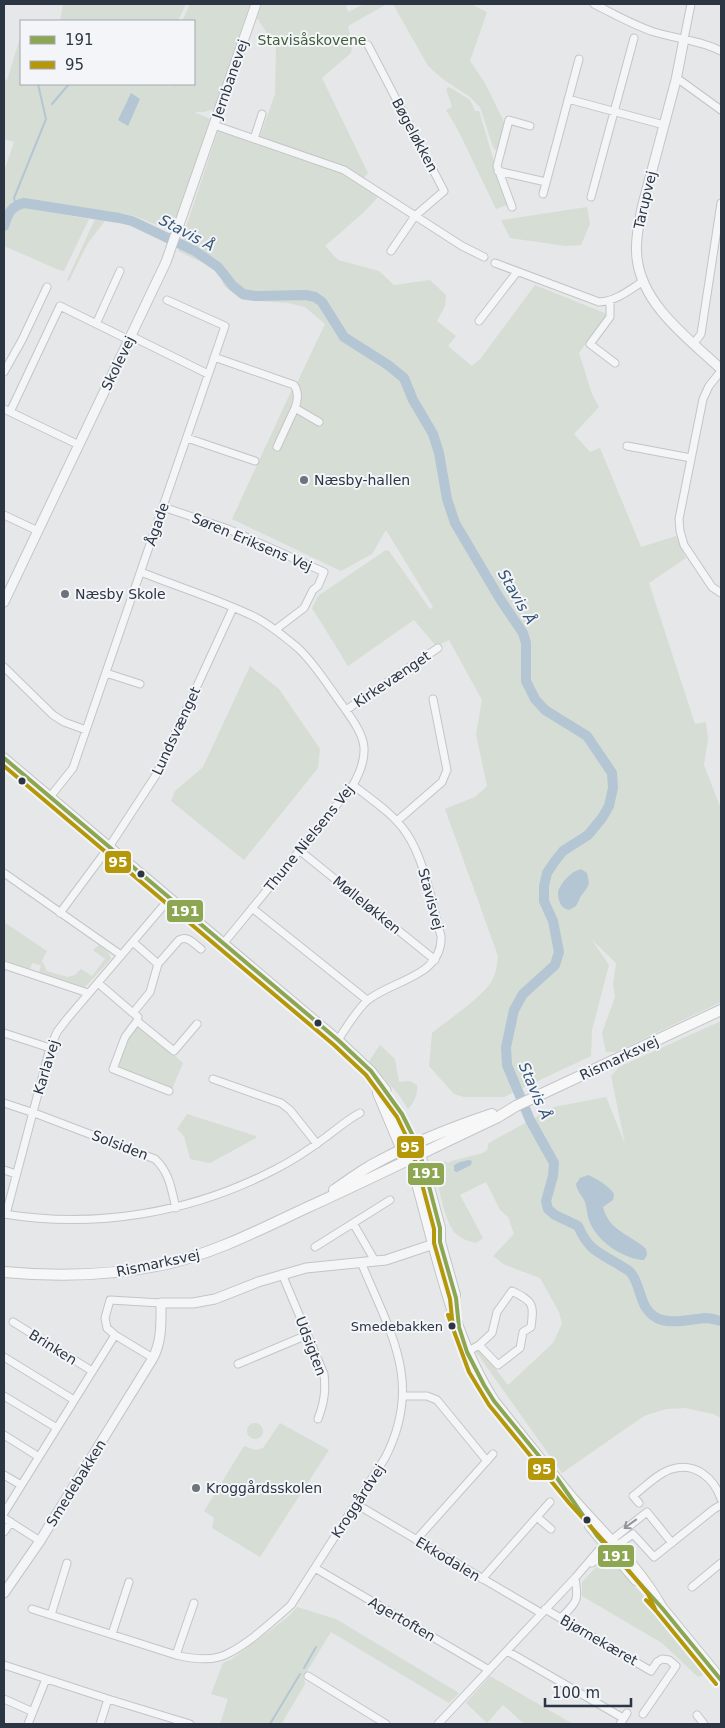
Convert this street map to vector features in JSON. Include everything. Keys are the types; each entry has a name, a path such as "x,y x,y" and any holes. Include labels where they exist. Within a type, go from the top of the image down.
{"main road":[{"name":"Rismarksvej","path":"304,1209 369,1167 498,1117 516,1106 721,1010"},
{"path":"374,1082 413,1150 440,1218 437,1243"},
{"path":"413,1150 461,1121 516,1106"},
{"name":"Rismarksvej","path":"4,1272 40,1275 83,1275 124,1272 163,1265 201,1255 235,1242 332,1197 413,1150"},
{"path":"413,1150 413,1170 456,1298 459,1327 475,1369 494,1401 610,1545 653,1591 662,1608 721,1680"},
{"path":"413,1150 437,1243"},
{"path":"332,1197 403,1168 413,1170"}],"street":[{"name":"Jernbanevej","path":"214,125 256,4"},
{"path":"594,4 642,28 663,35 700,42 721,51"},
{"name":"Tarupvej","path":"691,4 676,80 638,229 637,258 642,282 655,304 721,370"},
{"path":"591,197 634,38"},
{"name":"Bøgeløkken","path":"368,45 444,192 416,216 396,248"},
{"path":"543,194 579,58"},
{"path":"676,80 681,81 721,110"},
{"path":"568,100 664,125"},
{"path":"254,139 262,114"},
{"path":"512,207 498,171 498,158 509,120 530,126"},
{"path":"214,125 344,170 462,246 484,257"},
{"name":"Skolevej","path":"5,596 38,531 170,253 214,125"},
{"path":"498,171 546,182"},
{"path":"694,343 701,334 721,203"},
{"path":"496,263 599,302 610,301 642,282"},
{"path":"96,324 120,271"},
{"path":"479,321 517,272"},
{"path":"4,372 22,340 47,287"},
{"name":"Ågade","path":"50,797 73,768 225,326 167,300"},
{"path":"610,301 610,318 590,344 615,363"},
{"path":"79,445 7,410 60,306 208,374"},
{"path":"214,357 294,385 297,389 296,408 278,447"},
{"path":"721,370 709,386 704,399 679,519 684,545 712,587 721,593"},
{"path":"296,408 319,422"},
{"path":"187,438 255,461"},
{"path":"627,446 691,458"},
{"name":"Søren Eriksens Vej","path":"163,506 228,529 324,572 304,608 274,630"},
{"path":"4,515 38,531"},
{"name":"Thune Nielsens Vej","path":"141,572 255,618 299,649 315,666 360,730 364,745 361,771 354,785 223,944"},
{"name":"Lundsvænget","path":"109,848 156,775 233,608"},
{"name":"Kirkevænget","path":"346,710 438,648"},
{"path":"4,667 53,715 64,722 86,730"},
{"path":"106,673 140,684"},
{"path":"397,821 442,782 446,775 447,770 438,708 433,699"},
{"path":"4,758 338,1040 371,1071 394,1101 413,1150"},
{"name":"Stavisvej","path":"354,785 397,821 411,839 420,859 441,936 441,944 435,960"},
{"name":"Mølleløkken","path":"299,850 435,960"},
{"path":"60,913 103,856"},
{"path":"4,873 121,955"},
{"name":"Karlavej","path":"5,1214 50,1048 57,1032 170,898"},
{"path":"252,908 367,1000"},
{"path":"133,1013 150,992 158,964 179,940 187,939 201,950"},
{"path":"133,942 158,964"},
{"path":"338,1040 367,1000 429,967 435,960"},
{"path":"4,965 88,993"},
{"path":"98,983 138,1017 125,1036 112,1069 169,1091"},
{"path":"137,1021 174,1051 197,1024"},
{"path":"4,1033 50,1048"},
{"path":"351,1052 374,1082"},
{"path":"213,1079 281,1103 290,1110 316,1144"},
{"name":"Solsiden","path":"4,1103 33,1112 155,1159 164,1167 168,1174 176,1208"},
{"path":"5,1214 54,1219 106,1218 176,1208 239,1186 275,1170 360,1113"},
{"path":"4,1170 16,1174"},
{"path":"315,1247 390,1200"},
{"path":"353,1223 375,1261"},
{"path":"153,1358 107,1328 105,1318 110,1300 194,1303 215,1299 282,1274 306,1268 392,1259 437,1243"},
{"name":"Kroggårdvej","path":"32,1609 176,1655 208,1659 227,1655 235,1651 287,1609 392,1446 401,1416 404,1396 403,1377 397,1350 361,1262"},
{"name":"Udsigten","path":"282,1274 324,1374 326,1391 324,1405 318,1419"},
{"path":"467,1352 479,1345 492,1333 497,1312 512,1291 528,1299 533,1310 531,1327 523,1332 520,1348 498,1365 479,1345"},
{"name":"Smedebakken","path":"4,1593 40,1541 153,1358 161,1335 160,1303"},
{"name":"Brinken","path":"14,1322 92,1371"},
{"name":"Brinken","path":"4,1513 115,1335"},
{"path":"238,1364 307,1335"},
{"path":"4,1357 74,1400"},
{"path":"4,1396 56,1428"},
{"path":"404,1396 427,1396 437,1400 487,1461"},
{"path":"4,1435 38,1457"},
{"path":"416,1540 493,1454"},
{"path":"639,1503 634,1496 663,1474 681,1467 698,1470 705,1474 718,1489 721,1499"},
{"path":"4,1475 21,1485"},
{"path":"482,1579 550,1502"},
{"name":"Ekkodalen","path":"356,1504 482,1579 543,1611"},
{"path":"610,1545 633,1534 654,1557 721,1505"},
{"path":"438,1724 575,1578 647,1512 672,1543"},
{"path":"537,1517 551,1529"},
{"path":"4,1518 40,1541"},
{"path":"4,1532 11,1522"},
{"path":"51,1614 67,1563"},
{"path":"692,1587 721,1563"},
{"name":"Agertoften","path":"315,1568 489,1670"},
{"path":"561,1618 576,1602 578,1595 575,1578"},
{"path":"112,1634 129,1582"},
{"path":"176,1655 194,1603"},
{"name":"Bjørnekæret","path":"543,1611 561,1618 651,1671 657,1662 662,1659 670,1660 676,1666 643,1714"},
{"path":"507,1651 623,1718"},
{"path":"4,1665 190,1724"},
{"path":"308,1676 386,1724"},
{"path":"28,1724 46,1679"},
{"path":"4,1699 34,1712"},
{"path":"100,1724 108,1699"},
{"path":"697,1714 704,1724"}],"green space":[{"path":"63,4 186,4 178,20 60,20"},
{"path":"190,4 250,4 214,109 194,112 210,119 173,232 135,216 33,201 17,200 12,202 4,218 4,171 14,142 4,139 4,79 7,80 20,38 20,85 168,85 171,88 170,85 195,85 195,20 182,20"},
{"name":"Stavisåskovene","path":"262,4 350,4 346,6 348,12 364,4 387,4 348,26 352,47 351,53 322,78 368,173 364,178 345,167 260,136 275,94 276,47 257,18"},
{"path":"393,4 471,4 487,12 470,61 485,83 505,124 498,148 495,150 493,147 480,107 470,97 444,80 428,66"},
{"path":"449,87 470,100 475,111 479,111 507,205 496,209 458,130 446,110 452,107 446,89"},
{"path":"218,131 346,174 379,196 363,213 325,246 338,260 379,271 394,285 430,280 446,295 445,306 437,321 456,336 448,346 472,366 481,358 535,285 607,314 579,353 592,394 599,407 574,434 590,452 600,448 641,547 676,536 686,558 649,583 695,724 706,722 708,739 704,765 721,809 721,1002 616,1052 606,1052 602,1033 615,997 613,984 616,963 592,940 609,965 592,1030 591,1056 504,1097 464,1097 454,1094 429,1066 432,1033 472,1002 491,982 496,970 498,956 445,809 475,797 487,786 476,734 482,700 449,640 436,646 414,620 348,666 312,608 318,596 386,550 389,551 430,609 433,607 386,530 372,554 341,571 232,519 293,387 297,383 325,324 305,307 288,303 243,300 224,286 220,274 178,251"},
{"path":"20,207 89,219 64,271 4,246 9,219"},
{"path":"587,207 590,224 581,245 565,246 510,238 501,220"},
{"path":"95,219 105,221 88,243 69,281 67,280"},
{"path":"250,666 279,689 320,749 318,768 244,860 171,801 175,791 203,767"},
{"path":"4,922 47,951 42,961 47,971 67,977 75,975 81,969 92,976 105,959 93,950 99,945 109,953 111,959 85,987 39,973 41,965 32,963 30,969 4,960"},
{"path":"721,1021 721,1418 713,1414 685,1408 666,1409 644,1416 562,1473 476,1352 480,1349 508,1385 553,1343 562,1324 559,1312 540,1278 505,1265 493,1256 514,1234 508,1217 500,1210 486,1182 460,1195 483,1238 476,1243 467,1241 455,1233 442,1202 438,1184 438,1169 445,1161 448,1163 483,1153 487,1150 489,1143 554,1107 606,1097 625,1144 611,1076 619,1067"},
{"path":"139,1025 183,1063 172,1089 119,1070 117,1065 127,1038"},
{"path":"380,1045 395,1059 399,1082 410,1081 417,1085 416,1098 408,1109 399,1095 369,1061"},
{"path":"187,1114 256,1136 256,1138 210,1163 190,1159 184,1136 177,1129"},
{"path":"255,1423 261,1425 263,1431 261,1437 255,1439 249,1437 247,1431 249,1425"},
{"path":"280,1423 329,1450 260,1557 212,1528 214,1518 204,1511 244,1446 256,1450 263,1448"},
{"path":"604,1559 610,1560 642,1594 706,1674 698,1677 662,1643 582,1596 582,1582"},
{"path":"297,1607 336,1619 459,1693 449,1703 331,1632 304,1676 305,1684 282,1723 220,1724 228,1699 211,1694 223,1663 232,1659 289,1616"},
{"path":"490,1676 573,1724 524,1724 503,1705 487,1723 466,1703"}],"water":[{"path":"131,93 140,99 128,126 118,120"},
{"path":"581,869 587,873 589,883 576,906 569,910 560,903 558,891 567,877"},
{"path":"469,1160 472,1161 471,1165 457,1172 454,1171 454,1165"},
{"path":"588,1175 609,1188 614,1194 613,1200 603,1207 606,1215 615,1227 646,1249 647,1255 644,1260 629,1257 613,1249 595,1232 589,1219 585,1202 576,1184 580,1178"}],"waterway":[{"path":"16,205 14,198 46,119 38,85"},
{"path":"52,104 68,85"},
{"name":"Stavis Å","path":"4,226 8,215 13,209 19,204 24,203 132,221 195,251 218,267 233,286 243,294 255,296 306,295 315,297 322,302 344,337 388,365 404,378 413,400 433,434 439,453 447,499 455,523 500,599 523,633 526,643 526,681 535,699 545,710 587,736 612,773 613,788 609,806 602,818 588,835 563,851 547,873 544,886 544,901 553,921 559,952 555,965 523,994 514,1010 506,1047 507,1065 530,1120 554,1163 553,1176 546,1201 548,1209 555,1215 578,1226 594,1249 627,1269 635,1279 647,1309 657,1318 668,1321 706,1318 721,1321"},
{"path":"304,1668 316,1647"},
{"path":"270,1724 300,1674"}],"transit line":[{"name":"191","path":"4,758 338,1040 371,1071 402,1114 414,1138 424,1167 440,1228 440,1242 456,1298 459,1327 467,1352 484,1385 494,1401 557,1478 598,1537 662,1608 721,1680"},
{"name":"95","path":"4,766 334,1045 366,1075 397,1117 408,1140 418,1169 434,1229 434,1243 450,1299 453,1328"},
{"name":"95","path":"448,1315 469,1372 489,1405 569,1503 611,1549 648,1594 656,1611"},
{"name":"95","path":"646,1600 716,1684"}],"place":[{"name":"Næsby-hallen","path":"304,480"},
{"name":"Næsby Skole","path":"65,594"},
{"name":"Smedebakken","path":"452,1326"},
{"name":"Kroggårdsskolen","path":"196,1488"}]}
